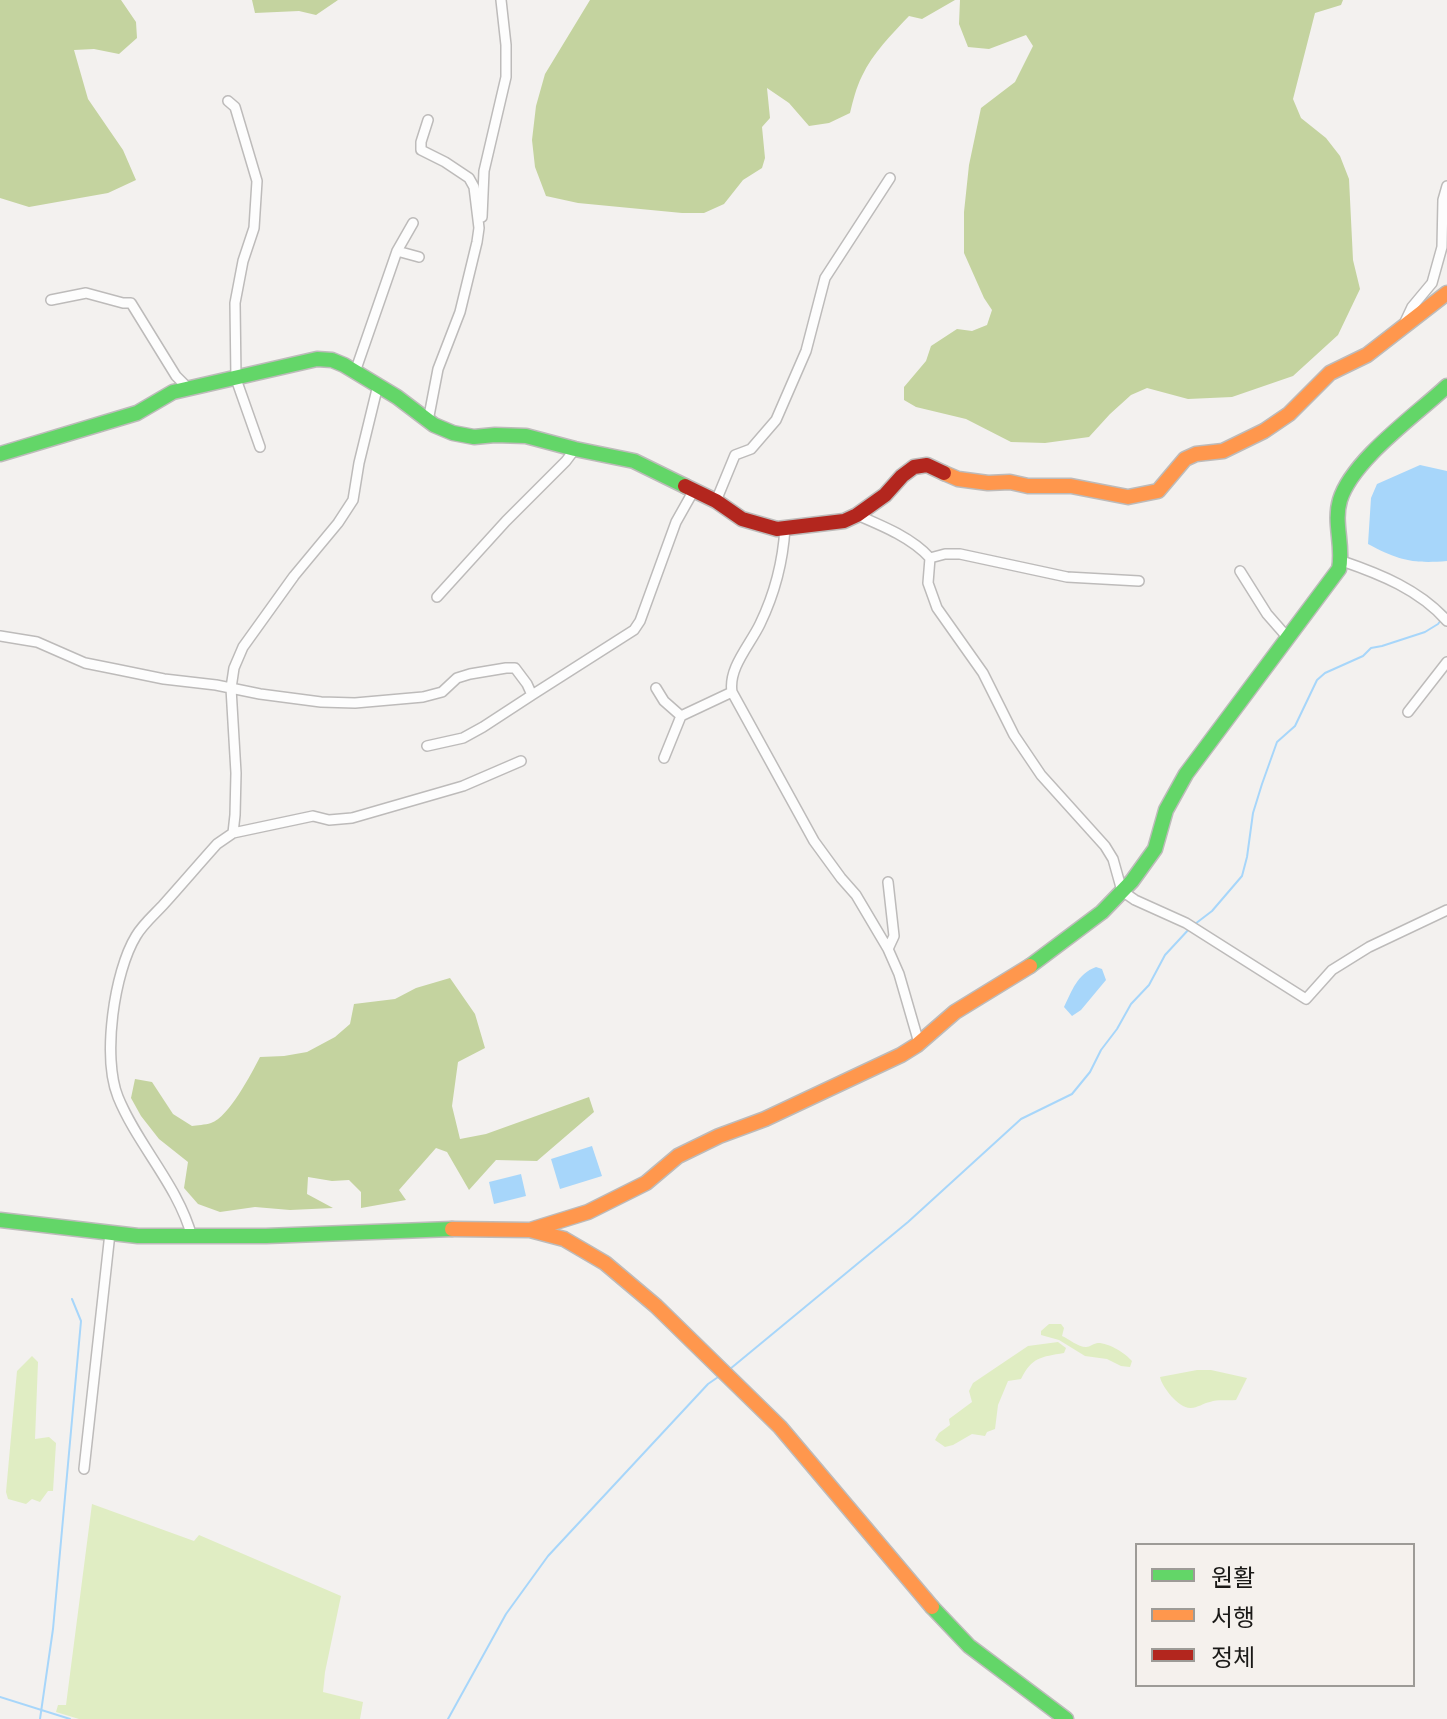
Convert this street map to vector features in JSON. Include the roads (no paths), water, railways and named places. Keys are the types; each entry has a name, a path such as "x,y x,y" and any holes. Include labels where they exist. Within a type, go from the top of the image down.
{"street":[{"path":"428,421 438,369 460,312 482,217 484,171 506,77 501,0"},
{"path":"228,101 235,107 257,181 254,228 243,261 235,303 236,379 260,447"},
{"path":"428,120 421,150 469,178 474,187 479,228"},
{"path":"716,501 735,455 751,449 776,420 806,351 825,278 890,178"},
{"path":"1403,326 1412,307 1432,283 1442,247 1443,200 1447,186"},
{"path":"355,372 397,251 413,223"},
{"path":"397,251 419,257"},
{"path":"51,300 86,293 131,303 176,376 188,388"},
{"path":"0,454 126,417 173,392 317,359 332,360 355,372 428,421 453,433 474,437 526,436 634,461 716,501 742,519 777,529 844,521 885,495 914,467 927,465 958,479 1028,486 1071,486 1128,497 1158,491 1185,459 1196,454 1223,451 1264,431 1289,414 1330,373 1367,355 1447,293"},
{"path":"233,833 236,773 231,688 234,668 243,647 353,500 378,385"},
{"path":"530,1230 588,1212 646,1183 678,1156 901,1055 955,1012 1030,966 1102,912 1132,881 1155,849 1166,810 1186,774 1339,569 1342,561 1337,526 1340,501 1352,477 1366,459 1447,386"},
{"path":"437,597 575,449"},
{"path":"427,746 463,738 483,727 634,630 676,522 694,490"},
{"path":"857,515 912,543 930,558"},
{"path":"785,528 778,575 761,622 734,671 730,684 732,692 814,841 856,895 888,949 899,974 919,1043"},
{"path":"930,558 960,554 1067,577 1139,581"},
{"path":"930,558 928,583 937,608 983,673 1014,735 1041,775 1110,852 1122,891 1135,900 1186,923 1306,999 1332,970 1369,947 1447,910"},
{"path":"1342,561 1376,572 1415,594 1437,609 1447,621"},
{"path":"1240,571 1267,614 1288,638"},
{"path":"0,636 37,642 85,663 164,679 321,702 402,700 442,692 457,678 506,668 515,668 532,695"},
{"path":"1408,712 1447,662"},
{"path":"656,688 664,701 681,716"},
{"path":"664,758 681,716 732,692"},
{"path":"192,1237 174,1191 118,1096 112,1071 110,1046 117,994 125,958 137,934 217,844 233,833 313,816 329,820 352,818 463,786 521,761"},
{"path":"888,882 894,936 888,949"},
{"path":"0,1220 138,1236 266,1236 474,1228 530,1230 564,1239 605,1263 716,1362 780,1427 942,1619 969,1646 1066,1719"},
{"path":"84,1469 110,1233"}],"water":[{"path":"1420,465 1447,471 1447,561 1406,560 1368,544 1371,498 1377,484"},
{"path":"1096,967 1102,969 1106,980 1081,1010 1072,1016 1064,1007 1080,979"},
{"path":"592,1146 602,1176 560,1189 551,1159"},
{"path":"521,1174 526,1196 494,1204 489,1182"}],"waterway":[{"path":"1195,924 1212,911 1242,876 1253,813 1277,742 1295,726 1317,680 1325,673 1363,656 1371,648 1425,632 1441,620"},
{"path":"730,1369 908,1222 1021,1119 1072,1094 1090,1072 1131,1004 1149,985 1165,955 1190,928"},
{"path":"40,1719 53,1629 81,1321 72,1299"},
{"path":"448,1719 506,1614 548,1556 708,1384 721,1375"},
{"path":"0,1697 70,1719"}]}
